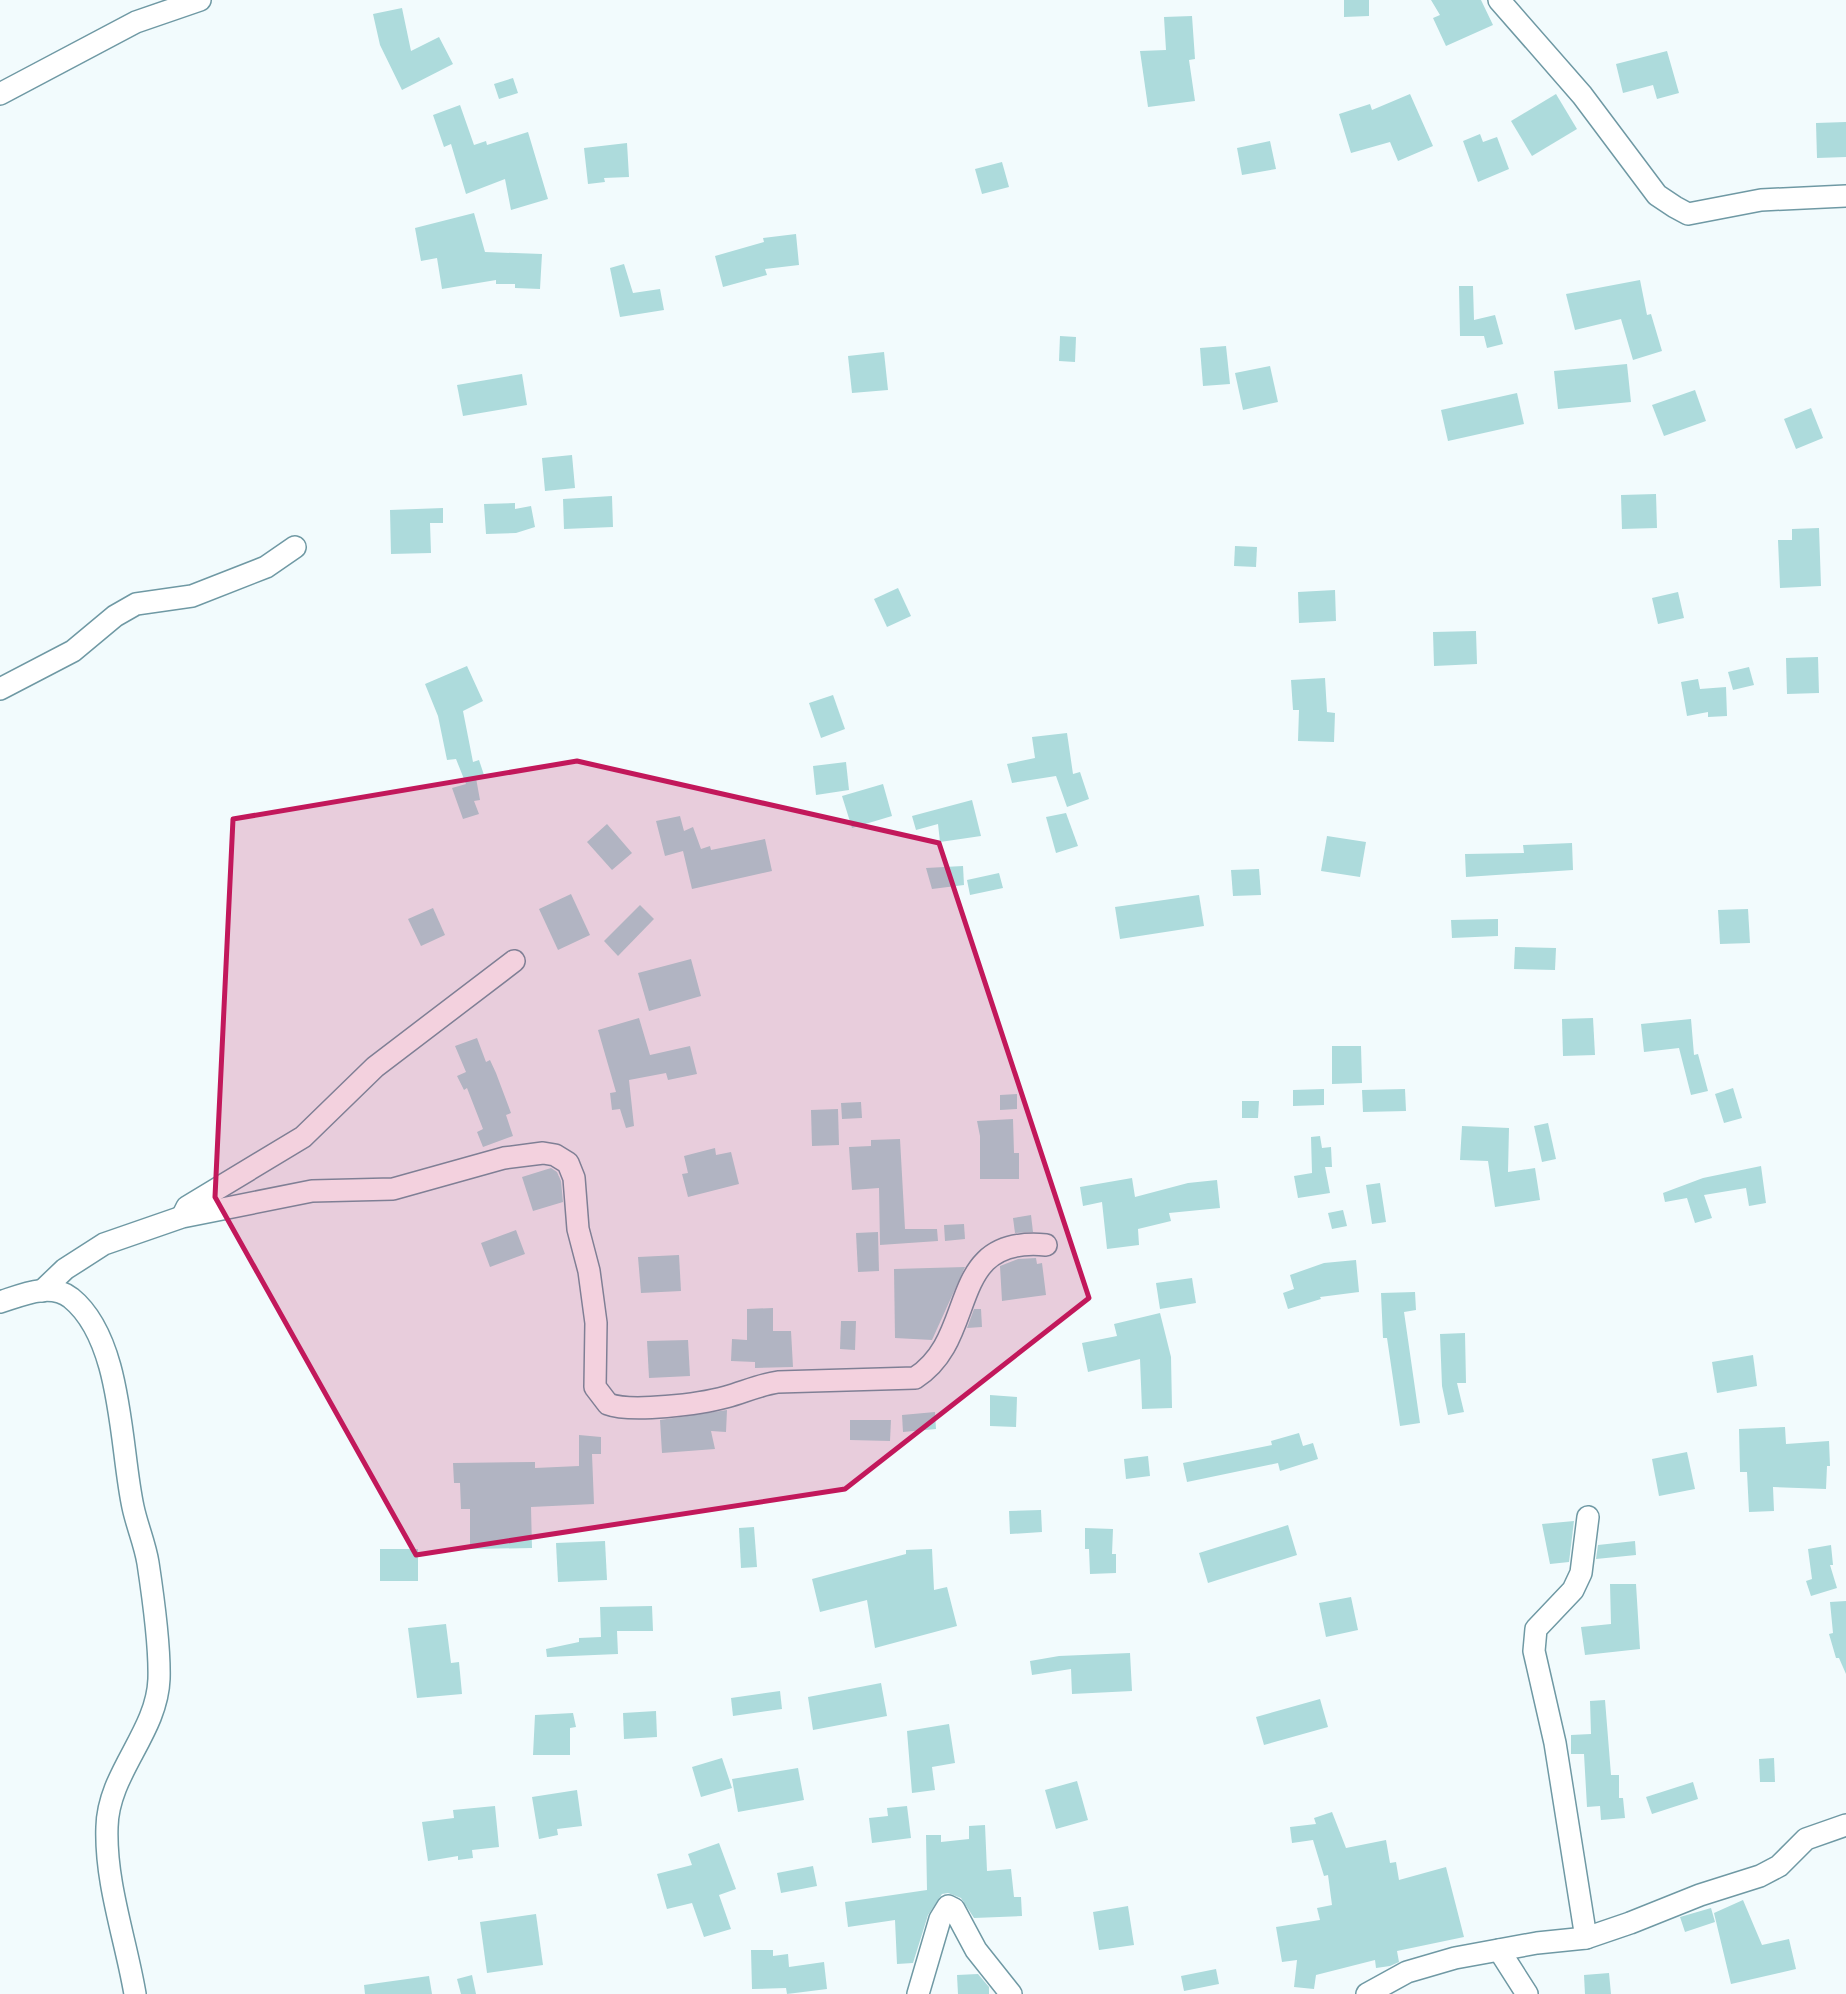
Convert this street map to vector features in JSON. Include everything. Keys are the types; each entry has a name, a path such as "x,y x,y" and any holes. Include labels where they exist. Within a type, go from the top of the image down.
{"street":[{"path":"0,94 136,22 200,0"},
{"path":"1499,0 1582,95 1657,195 1675,207 1688,214 1761,200 1846,196"},
{"path":"0,689 73,651 115,616 136,604 192,596 266,567 295,547"},
{"path":"182,1217 187,1207 303,1137 375,1067 514,961"},
{"path":"42,1290 65,1269 104,1244 182,1217 312,1191 393,1189 503,1158 543,1153 555,1155 568,1163 574,1178 578,1228 589,1271 596,1323 595,1387 608,1404 628,1408 727,1397 758,1385 778,1382 915,1378 947,1345 970,1281 995,1254 1005,1246 1024,1243 1046,1245"},
{"path":"0,1302 42,1290 62,1293 72,1299 96,1335 118,1393 133,1506 148,1562 158,1671 157,1693 139,1741 121,1771 108,1808 106,1831 112,1883 135,1994"},
{"path":"1586,1938 1558,1756 1534,1651 1536,1629 1573,1590 1581,1573 1588,1517"},
{"path":"1367,1994 1407,1972 1499,1951 1586,1938 1760,1876 1779,1866 1806,1839 1846,1825"},
{"path":"919,1994 940,1919 948,1906 954,1909 976,1950 1011,1994"},
{"path":"1499,1951 1527,1994"}],"highlighted area":[{"path":"577,761 939,843 1089,1298 845,1489 416,1555 215,1197 233,819"}],"building":[{"path":"1344,0 1369,0 1369,16 1344,17"},
{"path":"1431,0 1481,0 1493,25 1446,46 1433,18 1440,15"},
{"path":"402,8 411,51 439,37 453,64 402,90 380,45 373,14"},
{"path":"1192,16 1195,59 1189,60 1195,101 1148,107 1140,51 1166,50 1164,17"},
{"path":"1667,51 1679,93 1657,99 1653,85 1623,93 1616,64"},
{"path":"513,78 518,93 499,99 494,84"},
{"path":"1410,94 1433,146 1398,161 1390,142 1351,153 1339,114 1370,104 1372,110"},
{"path":"1556,94 1577,129 1532,156 1511,121"},
{"path":"460,105 474,145 486,141 487,145 528,132 548,199 511,210 505,179 466,194 451,144 444,147 433,115"},
{"path":"1846,122 1846,157 1817,158 1816,123"},
{"path":"1480,134 1483,142 1497,137 1509,169 1478,182 1463,141"},
{"path":"1270,141 1276,169 1242,175 1237,148"},
{"path":"627,143 629,177 604,178 605,182 588,184 584,148"},
{"path":"1002,162 1009,187 982,194 975,169"},
{"path":"474,213 485,252 542,254 540,289 515,288 515,284 496,284 496,280 442,289 437,258 421,261 415,228"},
{"path":"796,234 799,265 765,269 767,275 723,287 715,256 764,242 763,238"},
{"path":"624,264 633,293 660,289 664,310 620,317 610,268"},
{"path":"1640,280 1647,315 1651,314 1662,351 1633,360 1621,319 1575,330 1566,294"},
{"path":"1459,286 1473,286 1474,320 1495,315 1503,344 1487,348 1484,336 1460,336"},
{"path":"1060,336 1076,337 1075,362 1059,361"},
{"path":"1226,346 1230,384 1203,386 1200,348"},
{"path":"884,352 888,390 852,393 848,356"},
{"path":"1627,364 1631,402 1558,409 1554,371"},
{"path":"1270,366 1278,402 1243,410 1235,373"},
{"path":"522,374 527,405 463,416 457,385"},
{"path":"1695,390 1706,421 1664,436 1652,405"},
{"path":"1517,393 1524,424 1448,441 1441,410"},
{"path":"1811,408 1823,438 1796,449 1784,419"},
{"path":"572,455 575,488 545,491 542,458"},
{"path":"1656,494 1657,528 1622,529 1621,495"},
{"path":"612,496 613,527 564,529 563,499"},
{"path":"515,503 515,509 531,506 535,527 516,533 486,534 484,504"},
{"path":"443,508 443,523 430,523 431,553 391,554 390,510"},
{"path":"1819,528 1821,586 1780,588 1778,540 1792,540 1792,529"},
{"path":"1235,546 1257,547 1256,567 1234,566"},
{"path":"898,588 911,616 887,627 874,599"},
{"path":"1335,590 1336,621 1299,623 1298,592"},
{"path":"1678,592 1684,618 1658,624 1652,598"},
{"path":"1476,631 1477,664 1434,666 1433,632"},
{"path":"1818,657 1819,693 1787,694 1786,658"},
{"path":"467,666 483,701 463,711 473,762 479,760 484,775 476,778 480,800 474,801 479,814 463,819 452,788 466,784 456,759 447,760 438,716 425,684"},
{"path":"1749,667 1754,685 1733,690 1728,672"},
{"path":"1325,678 1327,712 1335,713 1334,742 1298,741 1299,710 1293,710 1291,680"},
{"path":"1698,679 1700,689 1726,687 1727,716 1708,717 1708,712 1687,716 1681,682"},
{"path":"833,695 845,729 821,738 809,703"},
{"path":"1067,733 1073,774 1080,772 1089,799 1067,807 1056,776 1012,783 1007,764 1035,758 1032,737"},
{"path":"846,762 849,790 816,795 813,766"},
{"path":"883,784 892,816 852,828 842,796"},
{"path":"972,800 981,836 940,842 938,824 916,830 912,816"},
{"path":"1066,813 1078,846 1056,853 1046,817"},
{"path":"680,816 684,831 693,827 701,849 710,846 711,850 765,839 772,871 692,889 683,851 665,856 656,821"},
{"path":"607,824 632,853 612,870 587,842"},
{"path":"1327,836 1366,842 1360,877 1321,871"},
{"path":"1572,843 1573,870 1466,877 1465,854 1524,853 1523,845"},
{"path":"963,866 964,885 932,889 926,868"},
{"path":"1259,869 1261,895 1233,896 1231,870"},
{"path":"999,873 1003,888 970,895 967,880"},
{"path":"571,894 590,935 558,950 539,909"},
{"path":"1199,895 1204,926 1120,939 1115,907"},
{"path":"640,905 654,919 618,956 604,941"},
{"path":"433,908 445,935 421,946 408,919"},
{"path":"1748,909 1750,943 1720,944 1718,910"},
{"path":"1498,919 1498,936 1452,938 1451,920"},
{"path":"1515,947 1556,948 1555,970 1514,969"},
{"path":"691,959 701,996 649,1011 638,973"},
{"path":"639,1018 650,1055 690,1046 697,1074 668,1080 666,1073 629,1080 634,1126 626,1128 620,1109 612,1110 610,1093 616,1092 598,1030"},
{"path":"1593,1018 1595,1055 1563,1056 1562,1019"},
{"path":"1691,1019 1694,1055 1698,1054 1708,1091 1691,1095 1679,1048 1644,1052 1641,1024"},
{"path":"477,1038 486,1062 490,1060 496,1073 511,1113 506,1115 513,1136 483,1147 477,1132 483,1129 467,1088 464,1090 457,1076 466,1072 455,1046"},
{"path":"1332,1046 1361,1046 1362,1083 1332,1084"},
{"path":"1733,1088 1742,1118 1724,1123 1715,1094"},
{"path":"1324,1089 1324,1105 1293,1106 1293,1090"},
{"path":"1405,1089 1406,1111 1363,1112 1362,1090"},
{"path":"1017,1094 1017,1109 1000,1110 1000,1095"},
{"path":"1242,1101 1259,1101 1258,1118 1242,1118"},
{"path":"861,1102 862,1118 842,1119 841,1103"},
{"path":"838,1109 839,1145 812,1146 811,1110"},
{"path":"1013,1119 1014,1153 1019,1153 1019,1179 980,1179 980,1136 977,1121"},
{"path":"1548,1123 1556,1159 1542,1162 1534,1126"},
{"path":"1462,1126 1509,1128 1508,1172 1535,1168 1540,1200 1495,1207 1488,1161 1460,1160"},
{"path":"1320,1136 1322,1148 1331,1147 1332,1167 1325,1167 1330,1193 1298,1198 1294,1176 1312,1173 1311,1137"},
{"path":"900,1139 905,1229 937,1229 938,1241 880,1245 879,1188 852,1190 849,1147 871,1146 871,1140"},
{"path":"715,1148 716,1155 731,1152 739,1184 688,1197 682,1174 688,1173 684,1156"},
{"path":"1761,1166 1766,1203 1749,1206 1746,1188 1704,1195 1712,1218 1695,1223 1687,1198 1665,1202 1663,1193 1703,1178"},
{"path":"551,1168 557,1172 561,1181 563,1202 533,1211 522,1177"},
{"path":"1132,1178 1135,1197 1188,1183 1217,1180 1220,1208 1169,1213 1171,1221 1138,1229 1139,1245 1107,1249 1102,1202 1083,1206 1080,1187"},
{"path":"1380,1183 1386,1222 1372,1224 1366,1185"},
{"path":"1343,1210 1347,1226 1332,1229 1328,1213"},
{"path":"1031,1215 1033,1232 1015,1233 1013,1218"},
{"path":"964,1224 965,1239 945,1241 944,1225"},
{"path":"516,1230 525,1254 490,1267 481,1243"},
{"path":"878,1232 879,1271 858,1272 856,1233"},
{"path":"679,1255 681,1291 641,1293 638,1257"},
{"path":"1036,1258 1037,1264 1042,1263 1046,1295 1002,1301 1000,1266 1018,1259"},
{"path":"1356,1260 1359,1292 1320,1297 1321,1299 1288,1309 1283,1293 1294,1289 1290,1275 1324,1263"},
{"path":"965,1267 932,1340 895,1338 894,1269"},
{"path":"1192,1278 1196,1303 1160,1309 1156,1283"},
{"path":"1415,1292 1416,1310 1404,1312 1420,1423 1400,1426 1387,1338 1383,1338 1381,1293"},
{"path":"773,1308 773,1331 791,1331 793,1367 755,1368 755,1362 731,1361 732,1339 747,1340 747,1309"},
{"path":"974,1309 981,1309 982,1327 967,1328"},
{"path":"1160,1313 1171,1357 1172,1408 1142,1409 1140,1359 1088,1372 1082,1343 1117,1336 1114,1324"},
{"path":"841,1321 856,1321 855,1350 840,1349"},
{"path":"1465,1333 1466,1383 1457,1383 1464,1412 1448,1415 1442,1386 1440,1334"},
{"path":"688,1340 690,1376 649,1378 647,1341"},
{"path":"1753,1355 1757,1386 1717,1393 1712,1362"},
{"path":"990,1395 1017,1397 1016,1427 990,1426"},
{"path":"727,1410 726,1432 711,1431 715,1449 662,1453 660,1420"},
{"path":"935,1412 936,1429 903,1432 902,1415"},
{"path":"850,1420 891,1420 890,1441 850,1440"},
{"path":"1785,1427 1786,1444 1829,1441 1830,1466 1827,1466 1826,1489 1773,1487 1774,1511 1749,1512 1747,1472 1740,1472 1739,1429"},
{"path":"1299,1433 1303,1446 1313,1443 1318,1459 1280,1471 1278,1463 1187,1482 1183,1463 1272,1445 1271,1441"},
{"path":"579,1435 601,1437 601,1454 592,1454 594,1504 531,1507 532,1548 470,1549 470,1509 461,1509 460,1483 454,1483 453,1463 535,1462 535,1468 579,1466"},
{"path":"1687,1452 1695,1489 1659,1496 1652,1459"},
{"path":"1148,1456 1150,1476 1126,1479 1124,1459"},
{"path":"1041,1510 1042,1532 1010,1534 1009,1511"},
{"path":"1574,1521 1569,1562 1550,1564 1542,1524"},
{"path":"1288,1525 1297,1555 1208,1583 1199,1553"},
{"path":"754,1527 757,1567 741,1568 739,1528"},
{"path":"1085,1528 1113,1529 1112,1554 1116,1554 1116,1573 1090,1574 1089,1549 1085,1549"},
{"path":"605,1541 607,1580 558,1582 556,1543"},
{"path":"1635,1541 1636,1555 1596,1559 1598,1545"},
{"path":"1831,1545 1833,1565 1830,1565 1837,1588 1811,1596 1806,1581 1812,1579 1808,1549"},
{"path":"380,1549 418,1549 418,1581 380,1581"},
{"path":"932,1549 934,1590 947,1587 957,1626 875,1648 867,1600 820,1612 812,1579 906,1554 906,1550"},
{"path":"1610,1584 1636,1584 1640,1649 1585,1655 1581,1627 1611,1624"},
{"path":"1351,1597 1358,1630 1326,1637 1319,1603"},
{"path":"1846,1601 1846,1674 1839,1658 1836,1658 1829,1634 1833,1633 1830,1602"},
{"path":"652,1606 653,1631 617,1631 618,1654 547,1657 546,1649 579,1642 579,1638 601,1637 600,1607"},
{"path":"446,1624 451,1663 459,1662 462,1694 417,1698 408,1628"},
{"path":"1130,1653 1132,1691 1072,1694 1071,1669 1032,1675 1030,1661 1059,1656"},
{"path":"881,1683 887,1716 813,1730 808,1697"},
{"path":"780,1691 782,1709 733,1716 731,1698"},
{"path":"1320,1699 1328,1727 1264,1745 1256,1717"},
{"path":"1605,1700 1611,1775 1619,1775 1619,1798 1623,1798 1625,1818 1601,1820 1600,1806 1587,1807 1584,1754 1571,1754 1571,1735 1591,1734 1590,1701"},
{"path":"656,1711 657,1737 624,1739 623,1713"},
{"path":"573,1713 576,1727 570,1728 570,1755 533,1755 535,1715"},
{"path":"949,1724 955,1763 932,1767 935,1790 912,1793 907,1731"},
{"path":"722,1758 732,1788 701,1797 692,1767"},
{"path":"1774,1758 1775,1782 1760,1782 1759,1759"},
{"path":"798,1768 804,1800 738,1812 732,1779"},
{"path":"1077,1781 1088,1820 1056,1829 1045,1790"},
{"path":"1693,1782 1698,1799 1652,1814 1646,1797"},
{"path":"577,1790 582,1826 557,1829 558,1835 539,1839 532,1797"},
{"path":"495,1806 499,1847 472,1850 473,1858 458,1860 458,1856 428,1861 422,1822 454,1818 453,1810"},
{"path":"907,1806 911,1838 872,1843 869,1818 888,1816 887,1808"},
{"path":"1332,1812 1346,1848 1386,1840 1390,1863 1396,1862 1399,1880 1446,1867 1464,1937 1397,1951 1399,1962 1390,1966 1376,1968 1375,1960 1316,1975 1314,1989 1294,1987 1297,1960 1282,1962 1276,1927 1320,1920 1317,1908 1332,1905 1328,1875 1324,1876 1313,1840 1292,1843 1290,1827 1316,1824 1314,1818"},
{"path":"985,1825 987,1871 1011,1869 1014,1897 1021,1897 1022,1916 974,1918 961,1898 948,1893 942,1894 928,1915 913,1963 897,1964 895,1920 848,1927 845,1902 927,1890 926,1835 941,1835 941,1842 969,1839 969,1826"},
{"path":"719,1843 736,1889 719,1895 731,1929 704,1937 692,1903 667,1909 657,1874 692,1865 688,1854"},
{"path":"813,1866 817,1886 781,1893 777,1873"},
{"path":"1743,1900 1762,1945 1789,1939 1796,1969 1731,1984 1714,1913"},
{"path":"1128,1906 1134,1945 1099,1950 1093,1912"},
{"path":"1711,1908 1715,1922 1685,1932 1680,1917"},
{"path":"536,1914 543,1965 487,1973 480,1922"},
{"path":"751,1950 773,1950 773,1956 788,1954 789,1967 824,1962 827,1989 787,1994 786,1988 752,1989"},
{"path":"1216,1969 1219,1984 1184,1991 1181,1976"},
{"path":"1609,1973 1611,1994 1585,1994 1584,1975"},
{"path":"978,1974 989,1987 989,1994 958,1994 957,1975"},
{"path":"472,1975 476,1994 461,1994 457,1979"},
{"path":"429,1976 432,1994 365,1994 364,1985"}]}
